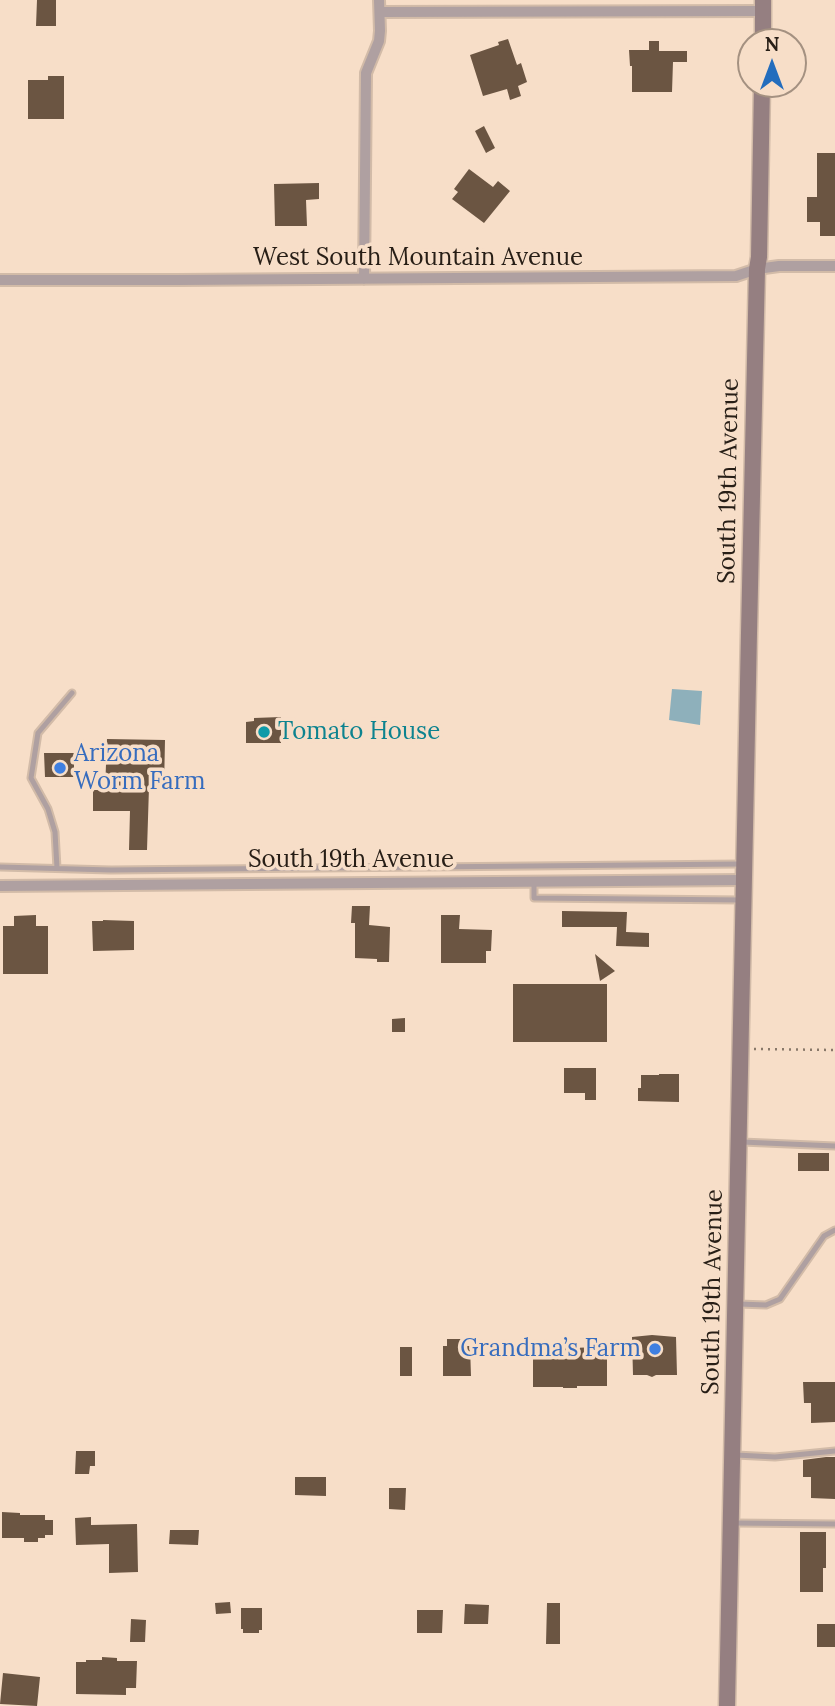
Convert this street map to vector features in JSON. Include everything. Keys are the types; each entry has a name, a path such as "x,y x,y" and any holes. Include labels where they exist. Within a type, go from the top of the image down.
{"main road":[{"path":"763,6 763,28"},
{"name":"South 19th Avenue","path":"727,1706 762,98"}],"street":[{"path":"364,279 366,73 379,41 379,6 763,6"},
{"name":"West South Mountain Avenue","path":"0,280 736,276 757,269 835,266"},
{"name":"South 19th Avenue","path":"0,886 534,881 744,872"}],"lane":[{"path":"57,868 55,832 48,810 31,778 38,733 72,693"},
{"path":"0,867 111,870 744,872"},
{"path":"534,881 534,898 743,900"},
{"path":"739,1141 835,1146"},
{"path":"735,1304 766,1305 780,1298 824,1236 835,1230"},
{"path":"733,1455 775,1457 835,1451"},
{"path":"731,1523 835,1524"}],"path":[{"path":"741,1049 835,1050"}],"water":[{"path":"672,689 702,691 700,725 669,720"}],"building":[{"path":"37,0 56,0 56,26 36,26"},
{"path":"508,39 517,65 521,63 527,82 518,86 521,96 510,100 507,89 483,96 470,55"},
{"path":"649,41 659,41 659,51 687,51 687,62 673,62 672,92 632,92 629,50 649,50"},
{"path":"48,76 64,76 64,119 28,119 28,80 48,80"},
{"path":"484,126 495,148 486,153 475,131"},
{"path":"817,153 835,153 835,236 820,236 820,222 807,222 807,197 817,197"},
{"path":"469,169 493,187 498,181 510,191 484,223 452,199 458,192 454,189"},
{"path":"319,183 319,199 306,200 307,226 275,226 274,184"},
{"name":"Tomato House","path":"281,717 281,743 246,743 246,722 254,721 254,718"},
{"path":"107,739 165,740 164,788 149,787 147,850 129,850 130,811 93,811 93,790 105,790"},
{"path":"44,753 74,753 74,777 45,777"},
{"path":"352,906 370,906 369,925 390,927 389,962 355,958"},
{"path":"562,911 627,912 626,932 649,933 649,947 616,946 617,927 562,927"},
{"path":"36,915 36,926 48,926 48,974 3,974 3,926 14,926 14,916"},
{"path":"441,915 460,915 459,929 492,930 491,951 486,951 486,963 441,963"},
{"path":"92,921 134,921 134,950 93,951"},
{"path":"595,954 615,971 600,981"},
{"path":"513,984 607,984 607,1042 513,1042"},
{"path":"405,1018 405,1032 392,1032 392,1019"},
{"path":"564,1068 596,1068 596,1100 585,1100 585,1093 564,1093"},
{"path":"679,1074 679,1102 638,1101 641,1075"},
{"path":"798,1153 829,1153 829,1171 798,1171"},
{"path":"632,1337 676,1337 677,1375 633,1375"},
{"path":"447,1339 467,1339 467,1346 470,1346 471,1376 443,1376 443,1346 447,1346"},
{"path":"561,1345 571,1345 571,1348 600,1347 600,1352 607,1352 607,1386 533,1387 533,1348 561,1348"},
{"path":"400,1347 412,1347 412,1376 400,1376"},
{"path":"803,1382 835,1382 835,1422 811,1423 811,1403 804,1403"},
{"path":"76,1451 95,1451 95,1466 90,1466 89,1474 75,1474"},
{"path":"835,1457 835,1499 811,1498 811,1477 803,1477 803,1460"},
{"path":"295,1477 326,1477 326,1496 295,1495"},
{"path":"389,1488 406,1488 405,1510 389,1509"},
{"path":"2,1512 45,1515 45,1520 53,1520 53,1535 38,1538 38,1542 24,1542 24,1538 2,1538"},
{"path":"91,1517 91,1525 137,1524 138,1572 109,1573 109,1544 76,1545 75,1518"},
{"path":"170,1530 199,1530 198,1545 169,1544"},
{"path":"800,1532 826,1532 823,1592 800,1592"},
{"path":"230,1602 231,1613 216,1614 215,1603"},
{"path":"547,1603 560,1603 560,1644 546,1644"},
{"path":"465,1604 489,1605 488,1624 464,1624"},
{"path":"241,1608 262,1608 262,1630 259,1630 259,1633 243,1633"},
{"path":"417,1610 443,1610 442,1633 417,1633"},
{"path":"131,1619 146,1620 145,1642 130,1642"},
{"path":"817,1624 835,1624 835,1647 817,1647"},
{"path":"102,1657 117,1658 117,1661 137,1661 136,1688 126,1688 126,1695 76,1694 76,1662 102,1660"},
{"path":"3,1673 40,1677 37,1706 0,1704"}],"place":[{"name":"Tomato House","path":"264,732"},
{"name":"Arizona Worm Farm","path":"60,768"},
{"name":"Grandma’s Farm","path":"655,1349"}]}
